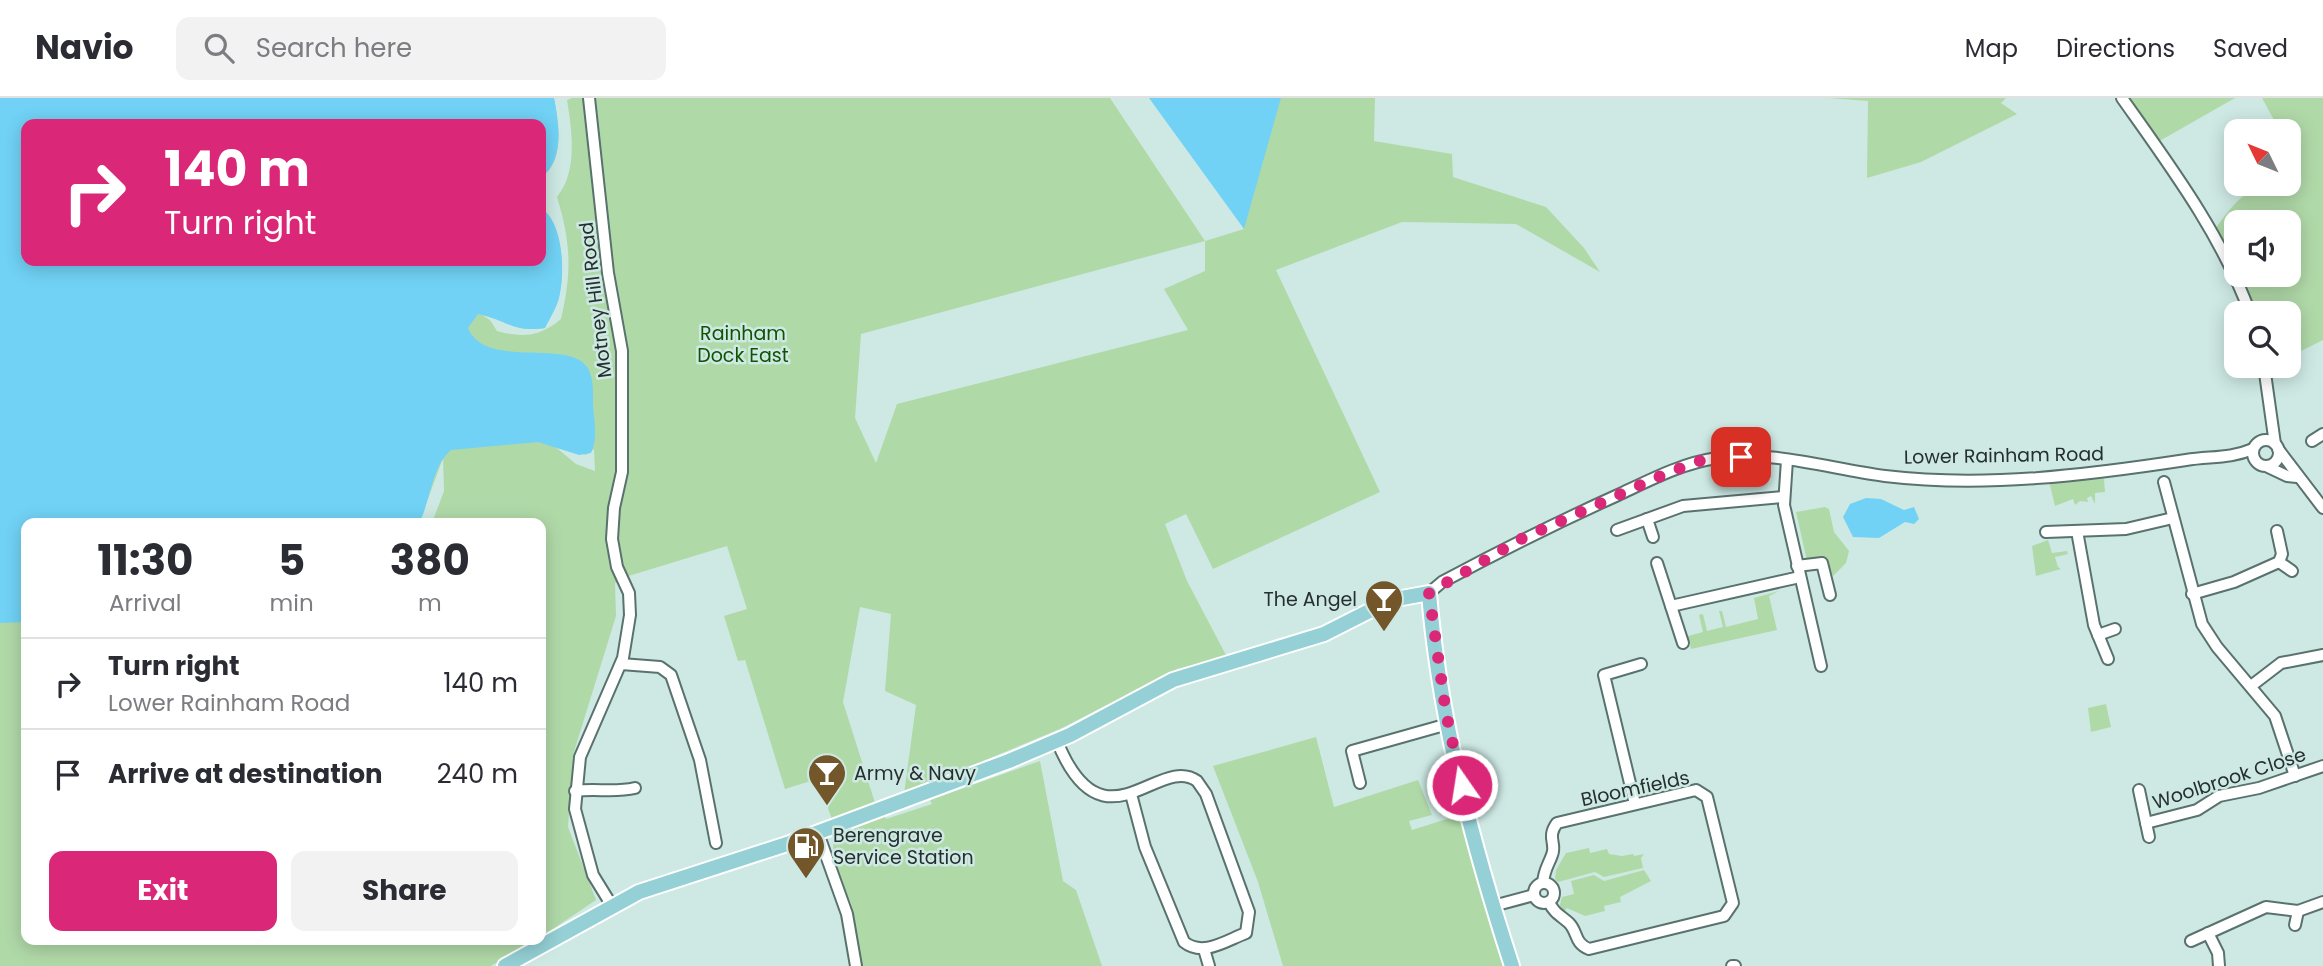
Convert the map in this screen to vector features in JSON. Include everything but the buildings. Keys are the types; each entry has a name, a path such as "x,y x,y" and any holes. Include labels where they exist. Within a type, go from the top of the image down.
{"main road":[{"path":"546,943 639,892 818,833 1057,741 1173,680 1324,634 1391,600 1429,593 1432,632 1448,724 1493,906 1513,966"},
{"path":"505,966 543,945"}],"street":[{"name":"Motney Hill Road","path":"589,98 608,273 622,351 622,472 614,508 612,539 618,567 630,598 629,631 621,664 580,757 575,791 580,837 593,875 609,901 610,908"},
{"path":"2122,98 2227,256 2245,301"},
{"path":"2266,378 2277,447 2277,460 2263,465 2253,457 2256,445 2272,421"},
{"path":"2312,441 2323,434"},
{"path":"2256,445 2268,440 2277,447 2323,508"},
{"name":"Lower Rainham Road","path":"1429,593 1515,542 1679,468 1725,457 1787,460 1885,475 1954,479 2087,475 2198,458 2234,457 2256,445"},
{"name":"Lower Rainham Road","path":"2234,457 2246,464 2263,465 2287,476 2297,477"},
{"path":"1787,460 1783,497 1821,666"},
{"path":"2164,482 2192,594 2212,641 2275,716 2295,776"},
{"path":"1616,530 1691,505 1783,497"},
{"path":"2046,532 2077,531 2094,527 2126,529 2173,518"},
{"path":"1647,519 1653,537"},
{"path":"2077,531 2098,635 2108,659"},
{"path":"2277,531 2281,554 2279,562"},
{"path":"2192,594 2234,582 2279,562"},
{"path":"2279,562 2292,571"},
{"path":"1657,563 1683,643"},
{"path":"1671,606 1799,572 1822,563 1830,595"},
{"path":"2098,635 2115,629"},
{"path":"2251,686 2281,663 2323,655"},
{"path":"621,664 662,668 671,675 700,760 716,844"},
{"path":"1635,804 1604,675 1641,664"},
{"path":"1360,783 1352,751 1448,724"},
{"path":"1057,741 1072,772 1088,788 1112,796 1131,794 1180,775 1194,778 1205,792 1249,912 1246,933 1204,949 1193,949 1184,942 1145,846 1131,794"},
{"name":"Woolbrook Close","path":"2146,823 2197,810 2219,796 2323,766"},
{"path":"575,791 601,789 617,793 635,788"},
{"name":"Bloomfields","path":"1544,883 1544,869 1553,853 1550,834 1557,823 1696,790 1707,797 1733,903 1724,916 1589,949 1577,942 1571,924 1555,914 1549,902"},
{"name":"Woolbrook Close","path":"2139,790 2149,837"},
{"path":"818,833 847,914 856,966"},
{"name":"Bloomfields","path":"1549,884 1555,891 1549,902 1540,902 1534,895 1536,887 1549,884"},
{"path":"1493,906 1534,895"},
{"path":"2190,941 2266,907 2298,911 2323,902"},
{"path":"2295,925 2298,911"},
{"path":"2208,933 2218,953 2219,966"},
{"path":"1204,949 1209,966"}],"green space":[{"name":"Rainham Dock East","path":"0,98 554,98 558,130 557,152 546,173 546,119 21,119 21,266 546,266 546,212 558,234 562,259 559,297 545,328 525,329 482,315 490,320 497,331 515,335 538,333 561,319 567,287 568,258 565,229 557,197 564,187 571,163 572,137 567,100 572,98 1110,98 1205,241 1244,229 1162,98 1375,98 1374,141 1452,154 1453,177 1546,207 1584,248 1600,272 1516,224 1402,222 1276,270 1380,492 1213,569 1186,514 1165,524 1187,581 1227,657 1177,669 1060,729 904,794 916,705 885,691 891,614 860,607 843,702 876,806 833,822 817,779 785,789 745,660 738,661 724,616 747,609 727,546 625,577 615,583 616,616 573,755 568,827 596,900 546,934 546,518 434,518 444,491 443,458 421,518 21,518 21,945 527,945 491,966 0,966 0,305 24,306","holes":["1205,241 1205,271 1164,289 1188,330 897,404 876,463 855,418 861,334","552,444 586,455 594,449 595,471 576,464"]},
{"path":"1829,98 2006,98 2001,103 2017,114 1921,162 1867,178 1868,101"},
{"path":"2126,98 2235,98 2156,143"},
{"path":"2262,98 2323,98 2323,340 2301,351 2301,301 2250,301 2245,287 2301,287 2301,210 2229,210 2244,196 2301,196 2301,119 2273,119"},
{"path":"2224,217 2224,246 2215,229"},
{"path":"2104,479 2105,492 2095,493 2095,504 2091,496 2087,498 2088,502 2080,501 2075,505 2073,499 2055,506 2049,481"},
{"path":"1825,507 1829,509 1834,532 1849,551 1846,563 1833,576 1825,560 1807,561 1796,512"},
{"path":"2048,540 2052,553 2067,551 2068,554 2055,557 2061,569 2036,576 2032,546"},
{"path":"1779,591 1769,596 1777,630 1691,649 1688,636 1703,632 1699,615 1703,614 1707,631 1723,627 1719,611 1722,611 1726,627 1758,619 1754,598"},
{"path":"2106,704 2111,727 2091,732 2088,708"},
{"path":"1316,737 1334,807 1418,780 1432,815 1409,821 1412,830 1466,813 1506,966 1283,966 1258,882 1213,766"},
{"path":"1040,761 1063,881 1076,890 1102,966 860,966 851,903 836,873 832,836 885,816 886,819 932,804 930,800"},
{"path":"1589,848 1590,853 1607,849 1609,854 1622,856 1644,854 1641,858 1643,868 1604,877 1595,872 1558,882 1555,879 1556,870 1566,853"},
{"path":"1644,870 1651,881 1620,897 1621,902 1604,906 1605,911 1585,916 1567,908 1564,912 1559,908 1562,897 1574,894 1571,881 1594,875 1604,881"}],"water":[{"path":"0,98 554,98 558,130 557,152 546,173 546,119 21,119 21,266 546,266 546,212 558,236 562,276 559,298 545,328 525,329 478,314 468,328 477,341 491,348 577,359 587,367 591,375 595,429 591,453 579,455 538,442 451,450 439,465 421,518 21,518 21,622 0,623"},
{"path":"1149,98 1281,98 1244,229"},
{"path":"1866,498 1881,499 1904,510 1914,507 1919,519 1914,524 1905,522 1879,538 1853,537 1843,517 1850,504"}],"place":[{"name":"The Angel","path":"1384,633"},
{"name":"Army & Navy","path":"827,807"},
{"name":"Berengrave Service Station","path":"806,880"}],"route":[{"path":"1462,785 1432,632 1429,593 1442,582 1521,539 1681,467 1699,461 1741,457"}]}
